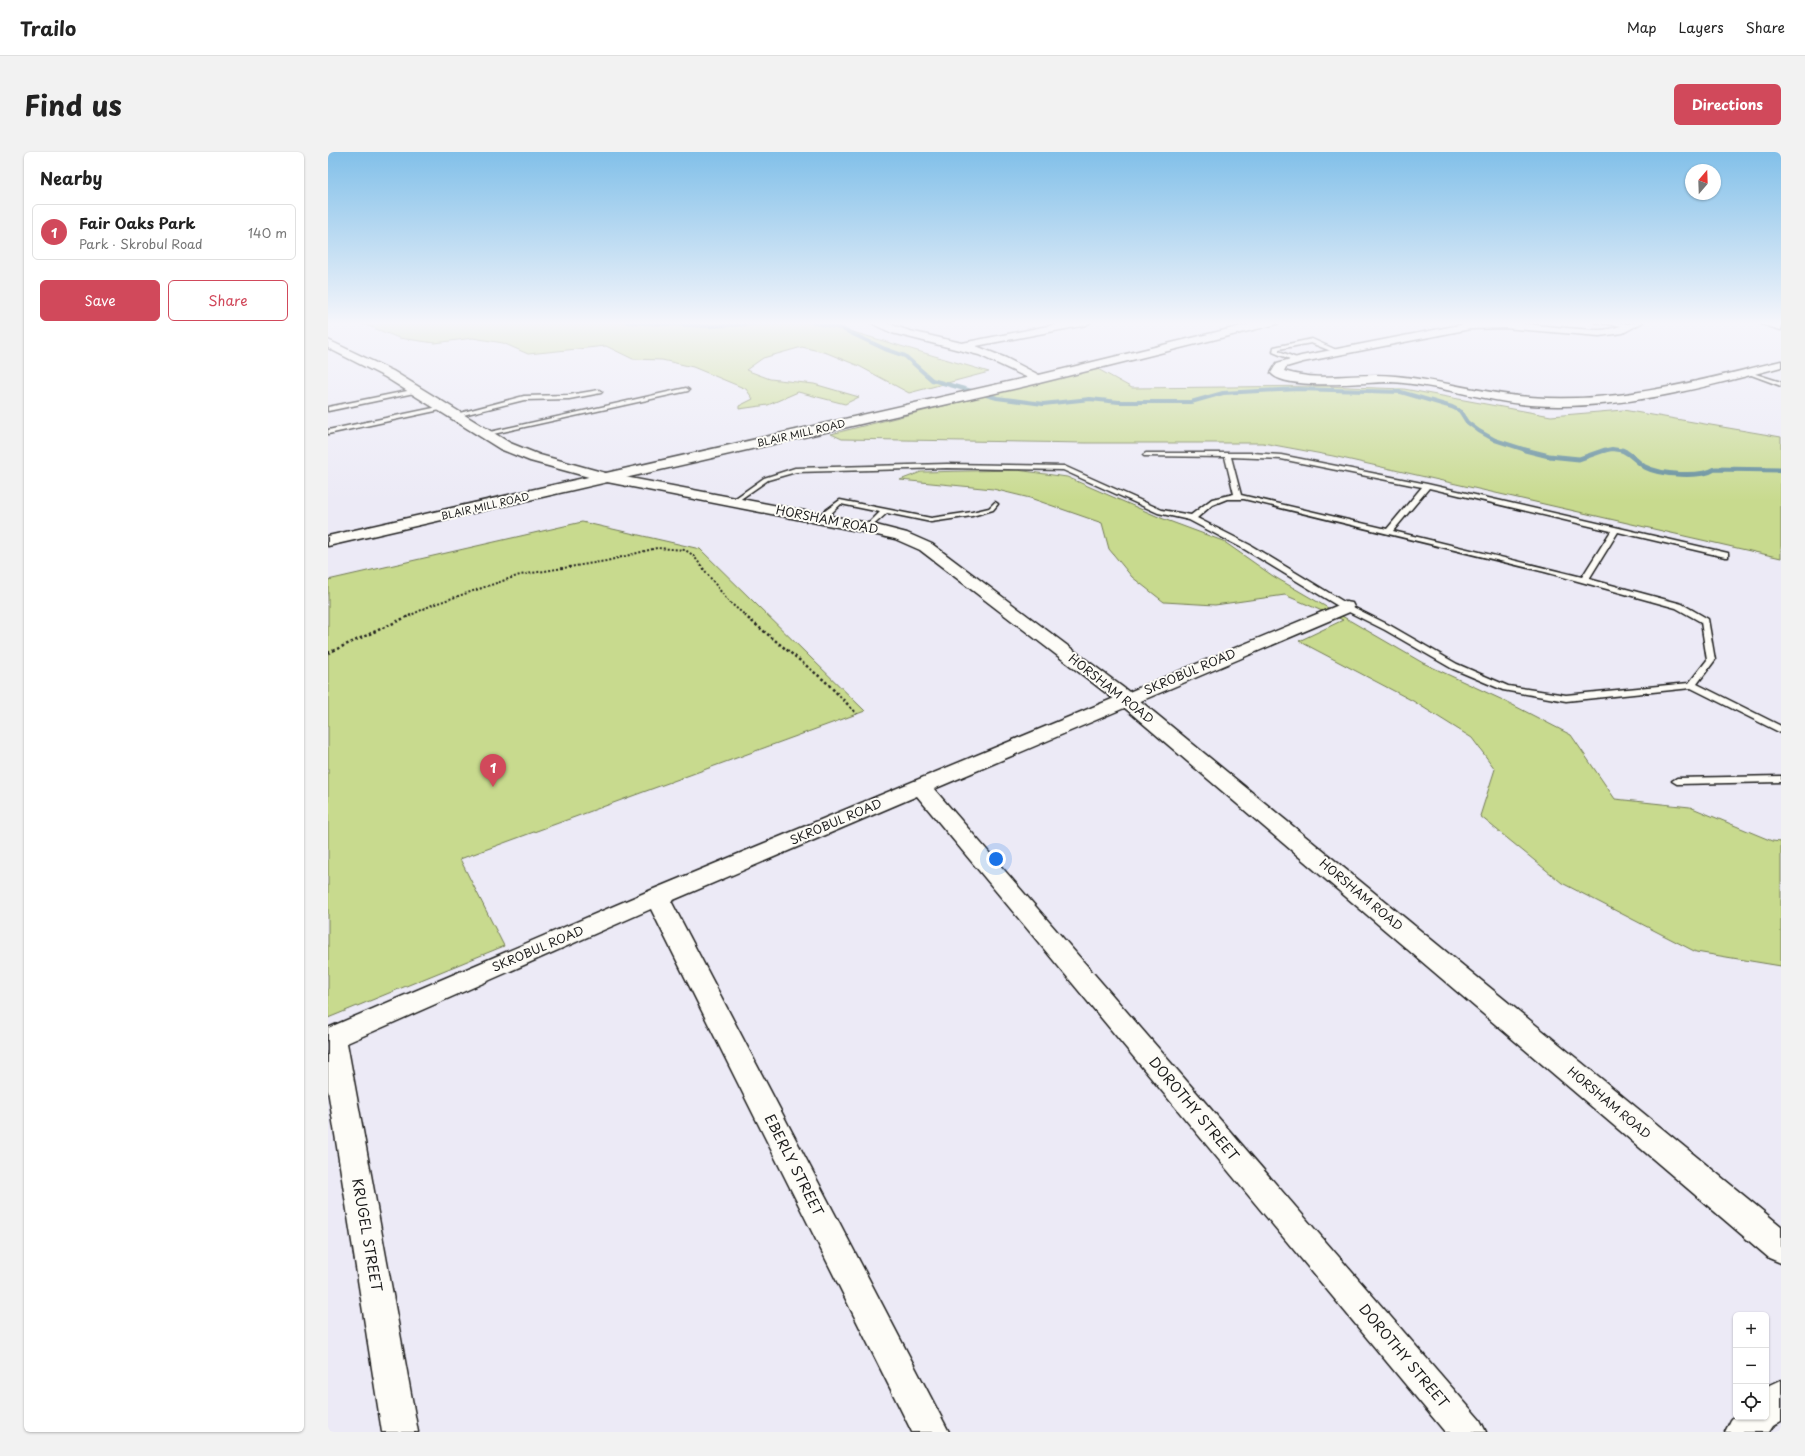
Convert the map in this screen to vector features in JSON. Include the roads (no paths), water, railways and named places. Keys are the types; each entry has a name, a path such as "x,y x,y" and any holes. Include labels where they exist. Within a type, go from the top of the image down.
{"street":[{"name":"HORSHAM ROAD","path":"401,382 505,446 535,458 608,478 868,528 900,536 926,547 1126,699 1781,1247"},
{"name":"BLAIR MILL ROAD","path":"328,541 608,478 942,399 1022,382"},
{"path":"1406,382 1513,399 1549,402 1622,399 1696,387 1714,382"},
{"name":"SKROBUL ROAD","path":"331,1039 657,897 1346,607"},
{"name":"DOROTHY STREET","path":"920,786 1468,1432"},
{"name":"EBERLY STREET","path":"657,897 931,1432"},
{"name":"KRUGEL STREET","path":"331,1039 400,1432"},
{"path":"1769,1408 1781,1397"},
{"path":"1743,1432 1756,1420"}],"lane":[{"path":"484,434 686,390"},
{"path":"328,409 416,391"},
{"path":"455,415 524,398 570,397 599,392"},
{"path":"328,432 443,408"},
{"path":"1146,455 1252,455 1281,457 1427,486 1725,555"},
{"path":"1228,456 1238,496"},
{"path":"733,502 766,479 795,470 947,466 1064,468 1160,512 1192,518 1247,547 1346,607 1388,628 1454,666 1506,688 1566,698 1692,685 1781,730"},
{"path":"1389,532 1427,486"},
{"path":"1192,518 1213,499 1238,496 1269,501 1584,580 1679,606 1705,620 1711,660 1692,685"},
{"path":"821,518 840,502 932,520 972,514 991,509 995,504"},
{"path":"868,528 885,511"},
{"path":"1584,580 1616,529"},
{"path":"1677,781 1781,779"}],"waterway":[{"path":"938,382 997,398 1043,404 1090,399 1119,402 1191,402 1223,393 1298,389 1401,392 1452,407 1460,411 1467,422 1479,431 1495,440 1529,451"},
{"path":"1602,451 1612,449 1623,451"},
{"path":"1525,450 1529,451"},
{"path":"1529,451 1549,456 1579,459 1602,451"},
{"path":"1623,451 1645,467 1670,474 1700,474 1715,469 1781,470"}],"place":[{"name":"Fair Oaks Park","path":"493,787"}]}
